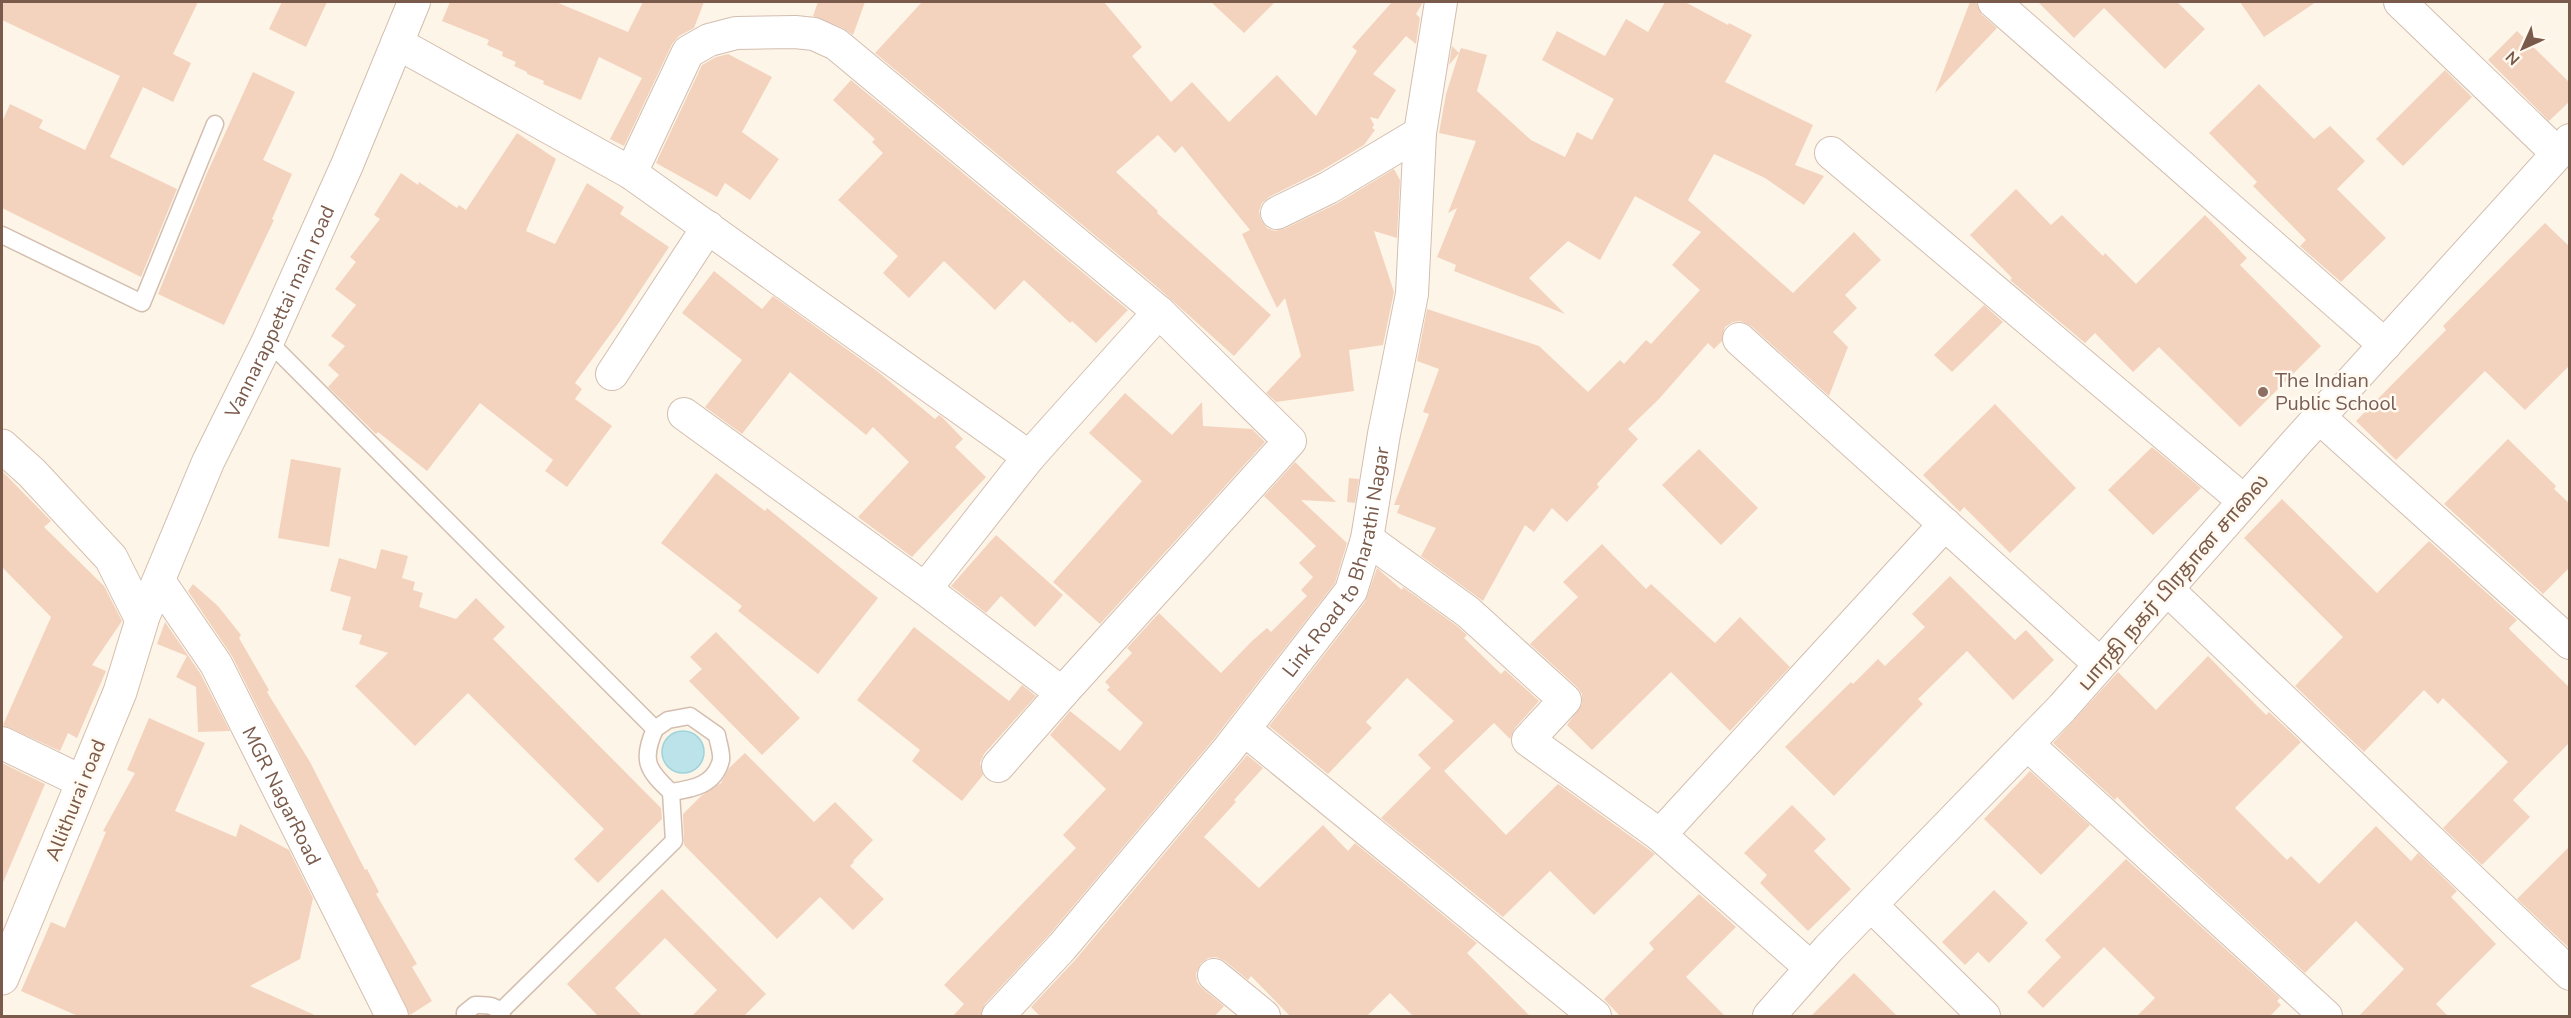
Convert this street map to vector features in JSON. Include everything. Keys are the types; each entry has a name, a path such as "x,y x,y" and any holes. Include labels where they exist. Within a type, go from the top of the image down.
{"main road":[{"path":"2,446 32,473 111,558 142,620"},
{"name":"Allithurai road","path":"2,978 120,692 142,620"}],"street":[{"name":"Vannarappettai main road","path":"142,620 208,462 268,341 347,165 414,2"},
{"name":"Link Road to Bharathi Nagar","path":"998,1017 1062,947 1245,729 1351,591 1367,539 1384,434 1412,294 1420,133 1441,2"},
{"path":"1994,2 2385,345"},
{"path":"2400,2 2563,147"},
{"path":"631,173 688,52 709,40 736,33 814,34 836,44 1159,312 1290,441 998,766"},
{"path":"397,43 631,173 1029,457"},
{"path":"1277,213 1328,188 1420,133"},
{"name":"பாரதி நகர் பிரதான சாலை","path":"1769,1017 1870,905 2027,744 2563,147"},
{"path":"1831,153 2244,501"},
{"path":"612,374 708,227"},
{"path":"925,589 1029,457 1159,312"},
{"path":"1739,339 2100,664"},
{"path":"684,414 925,589 1062,693"},
{"path":"2319,417 2570,643"},
{"path":"1660,835 1945,524"},
{"path":"1367,539 1468,612 1565,700 1528,740 1660,835 1811,968"},
{"name":"MGR NagarRoad","path":"159,581 216,664 392,1017"},
{"path":"2167,589 2570,974"},
{"path":"1245,729 1595,1017"},
{"path":"2,743 83,782"},
{"path":"2027,744 2326,1017"},
{"path":"1870,905 1984,1017"},
{"path":"1214,975 1264,1017"}],"lane":[{"path":"2,235 142,303 214,124"},
{"path":"268,341 655,729"},
{"path":"465,1017 465,1013 475,1005 492,1005 501,1014 674,841 671,792 655,777 647,759 647,747 655,729 668,720 690,716 717,735 721,759 711,779 695,789 671,792"}],"water":[{"path":"683,731 698,737 704,752 698,767 683,773 668,767 662,752 668,737"}],"building":[{"path":"2,2 198,2 173,54 191,63 173,102 143,87 110,157 177,189 141,277 2,208 2,122 10,104 43,120 39,128 85,150 120,76 2,20"},
{"path":"282,2 327,2 306,47 269,29"},
{"path":"450,2 556,2 628,32 643,2 704,2 694,28 679,36 672,44 624,146 610,139 642,78 599,57 581,100 543,84 544,81 514,66 516,62 502,56 503,52 487,45 489,40 442,21"},
{"path":"818,2 865,2 853,35 843,28 813,16"},
{"path":"922,2 1104,2 1142,47 1132,56 1171,102 1192,82 1229,122 1277,75 1316,116 1357,51 1352,47 1392,2 1423,2 1416,14 1420,18 1416,44 1406,36 1373,74 1396,90 1378,119 1370,117 1374,125 1372,128 1375,130 1364,145 1319,172 1269,197 1262,203 1259,211 1261,220 1267,228 1275,231 1284,229 1336,204 1394,169 1400,180 1397,238 1374,231 1394,292 1383,345 1349,350 1354,391 1276,402 1266,393 1301,356 1285,298 1277,308 1242,234 1250,230 1182,146 1175,153 1158,135 1116,172 1158,211 1157,213 1271,315 1234,356 1156,286 875,53"},
{"path":"1211,2 1275,2 1244,33"},
{"path":"1665,2 1685,2 1728,25 1729,23 1752,35 1725,82 1813,125 1795,165 1824,176 1804,205 1765,178 1714,154 1688,200 1793,293 1854,232 1881,260 1845,295 1857,308 1833,332 1848,347 1829,396 1751,326 1740,321 1733,322 1725,327 1722,341 1714,349 1708,343 1659,399 1628,429 1638,439 1597,484 1599,487 1567,522 1552,508 1534,532 1525,525 1483,601 1421,556 1436,528 1397,513 1400,505 1394,505 1429,414 1423,412 1439,369 1417,361 1427,309 1539,346 1588,392 1620,360 1624,364 1646,340 1651,344 1700,290 1672,265 1701,232 1635,196 1600,260 1568,241 1529,278 1565,314 1454,271 1456,265 1437,257 1457,208 1448,213 1476,141 1439,133 1446,94 1461,48 1487,55 1477,91 1531,140 1565,157 1577,132 1592,140 1614,99 1542,60 1557,31 1605,56 1626,19 1648,32"},
{"path":"1970,2 1976,2 1982,15 1997,28 1935,93"},
{"path":"2038,2 2177,2 2205,29 2165,69 2104,8 2074,38"},
{"path":"2240,2 2316,2 2264,37"},
{"path":"2517,31 2570,83 2570,101 2549,121 2488,60"},
{"path":"1452,46 1459,53 1449,65"},
{"path":"728,54 772,77 742,132 779,159 750,200 725,183 717,197 656,163 702,65 716,57"},
{"path":"2445,70 2472,97 2403,166 2376,139"},
{"path":"253,72 295,92 263,160 292,174 272,219 274,220 224,325 158,294 207,173"},
{"path":"851,80 1128,310 1096,343 1072,321 1070,323 1024,280 995,310 944,261 909,298 883,273 898,256 838,200 883,153 872,142 875,139 833,100"},
{"path":"2259,84 2314,139 2330,126 2365,161 2337,189 2386,238 2341,282 2300,246 2306,240 2253,186 2257,182 2209,133"},
{"path":"517,133 556,159 526,231 555,244 587,183 624,207 620,214 669,247 575,383 582,389 575,399 612,426 567,487 545,471 553,460 480,403 427,471 378,432 376,434 328,387 339,375 328,365 345,346 331,336 356,305 335,289 356,262 350,257 380,219 374,215 401,173 418,185 419,182 457,208 459,205 466,210"},
{"path":"2016,189 2051,225 2062,215 2103,256 2105,253 2136,284 2205,215 2247,258 2240,265 2321,346 2240,427 2159,347 2133,372 2095,333 2085,343 2010,280 2012,278 1970,235"},
{"path":"2545,223 2570,247 2570,365 2525,410 2485,371 2396,460 2356,421 2446,330 2443,326"},
{"path":"714,271 762,309 773,296 877,371 935,419 939,415 942,417 963,439 955,447 986,477 912,557 858,517 909,462 873,427 866,435 790,372 742,434 705,407 742,360 682,313"},
{"path":"1984,305 2003,322 1952,372 1934,355"},
{"path":"1125,393 1172,435 1202,402 1203,426 1252,429 1265,442 1100,624 1053,582 1142,481 1089,433"},
{"path":"1995,404 2076,488 2010,553 1964,507 1960,512 1923,475"},
{"path":"2508,439 2556,486 2554,489 2570,504 2570,567 2543,594 2444,504"},
{"path":"2152,447 2201,488 2153,535 2108,490"},
{"path":"1699,449 1758,508 1721,545 1662,485"},
{"path":"291,459 341,468 329,547 278,538"},
{"path":"1295,462 1336,502 1301,500 1347,543 1335,583 1213,740 1049,935 985,1004 981,1017 952,1017 964,1004 944,985 1076,848 1063,835 1106,789 1050,735 1070,711 1120,751 1143,723 1107,690 1110,687 1105,682 1132,653 1127,648 1159,613 1221,673 1252,641 1267,628 1271,632 1307,596 1301,590 1313,577 1299,563 1316,546 1264,496"},
{"path":"2,471 51,521 44,527 104,586 122,621 92,665 106,671 77,738 68,733 60,751 3,725 51,617 2,567"},
{"path":"716,473 765,511 767,508 878,598 818,674 738,611 742,606 661,543"},
{"path":"1349,478 1359,479 1355,503 1347,502"},
{"path":"2282,499 2377,593 2429,541 2517,620 2509,628 2510,630 2570,688 2570,742 2513,800 2530,817 2482,865 2443,828 2508,762 2443,698 2438,704 2424,690 2364,752 2295,686 2343,637 2244,538"},
{"path":"996,535 1063,595 1035,627 1001,596 986,613 951,586"},
{"path":"1602,544 1646,589 1651,584 1715,643 1740,617 1790,667 1730,731 1671,672 1592,750 1567,725 1582,704 1582,694 1530,644 1578,597 1563,582"},
{"path":"381,549 408,556 402,578 415,582 413,590 423,593 419,607 456,619 476,598 505,627 493,639 661,808 662,819 598,883 574,859 604,829 468,693 415,746 355,686 388,653 359,644 362,635 342,630 351,597 330,591 339,558 376,569"},
{"path":"1377,568 1402,590 1403,587 1457,626 1467,635 1464,638 1501,674 1505,670 1539,701 1515,728 1510,739 1494,723 1444,771 1506,835 1558,784 1655,854 1594,915 1550,871 1503,917 1381,818 1431,768 1418,755 1454,721 1407,678 1366,722 1372,728 1328,774 1269,726 1365,602"},
{"path":"1950,576 2015,640 2026,630 2054,660 2013,700 1967,651 1918,699 1923,704 1834,796 1785,747 1851,682 1853,684 1878,659 1885,666 1925,627 1912,614"},
{"path":"193,584 218,606 241,635 239,638 269,690 267,692 310,762 365,870 367,869 379,892 376,894 417,964 412,967 432,1001 410,1015 232,656 188,591"},
{"path":"165,622 200,673 230,731 198,732 196,687 176,677 187,656 157,644"},
{"path":"914,627 1009,701 1022,685 1036,696 984,754 980,763 983,775 962,801 912,761 920,750 857,700"},
{"path":"716,632 800,718 762,755 689,681 702,669 690,657"},
{"path":"2208,656 2266,715 2269,712 2301,742 2235,808 2287,860 2291,856 2319,884 2376,826 2411,861 2418,853 2457,891 2451,897 2496,944 2436,1004 2449,1017 2358,1017 2404,969 2356,921 2305,973 2152,833 2117,797 2115,800 2053,743 2118,672 2156,710"},
{"path":"149,718 205,743 175,811 236,837 240,824 289,850 313,898 300,959 250,986 319,1017 80,1017 21,991 51,922 65,928 106,832 103,831 135,773 127,770"},
{"path":"745,753 814,822 835,802 873,840 850,866 884,899 853,930 820,897 777,939 684,845 683,814 701,796 721,783 729,768"},
{"path":"1247,755 1263,768 1204,837 1259,888 1323,825 1348,851 1355,843 1477,943 1467,953 1531,1017 1414,1017 1390,993 1366,1017 1291,1017 1251,976 1248,980 1225,961 1216,957 1208,958 1201,963 1196,973 1197,982 1202,988 1224,1006 1214,1017 1041,1017 1031,1007 1076,959"},
{"path":"2,763 45,784 2,885"},
{"path":"2030,771 2090,825 2041,875 1984,819"},
{"path":"1792,805 1826,839 1814,851 1851,889 1808,931 1760,883 1767,875 1744,853"},
{"path":"2570,846 2570,949 2517,899"},
{"path":"2126,859 2280,998 2277,1001 2281,1005 2269,1017 2136,1017 2155,998 2104,947 2043,1008 2027,992 2061,957 2045,940"},
{"path":"662,889 766,994 743,1017 691,1017 717,990 665,938 615,988 643,1017 599,1017 567,984"},
{"path":"1994,890 2028,923 1989,963 1978,952 1965,965 1942,942"},
{"path":"1699,894 1736,927 1686,977 1726,1017 1621,1017 1604,999 1654,949 1649,943"},
{"path":"1854,973 1898,1017 1810,1017"}],"place":[{"name":"The Indian Public School","path":"2263,392"}]}
